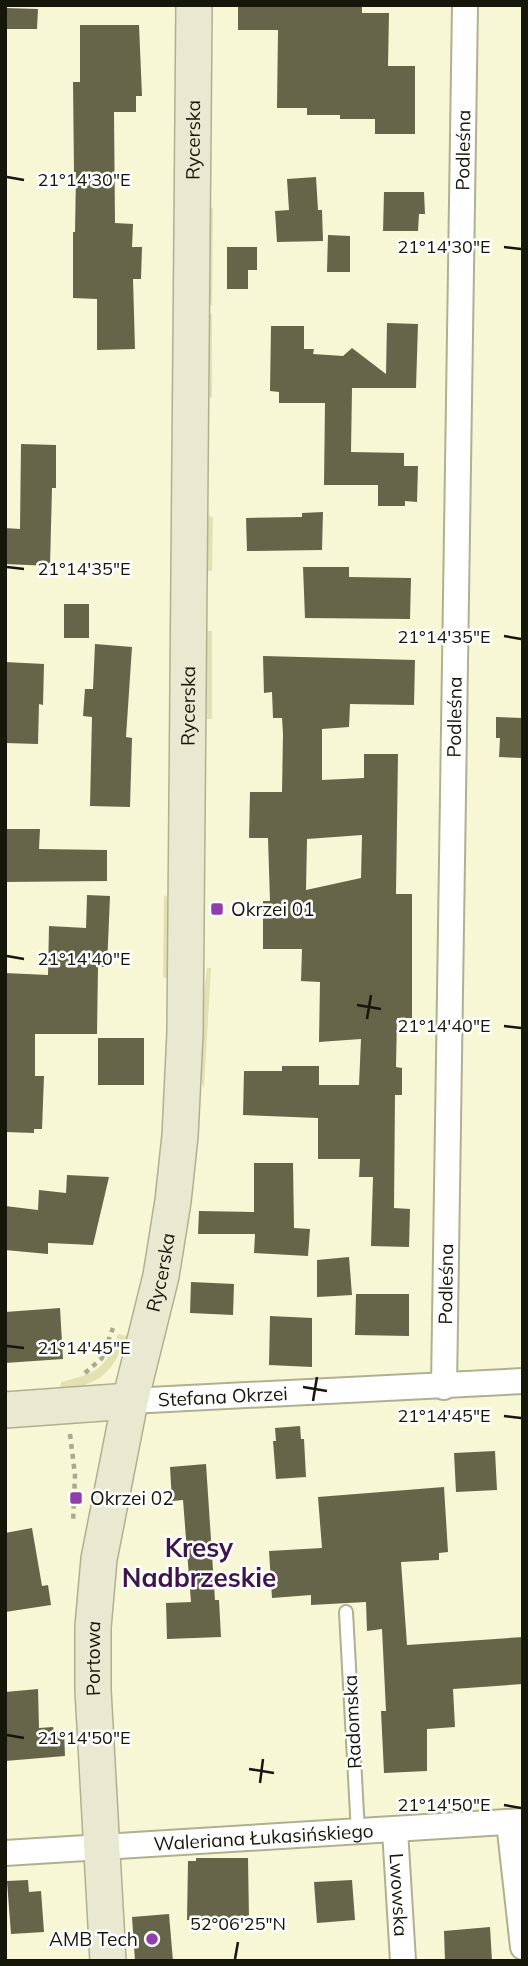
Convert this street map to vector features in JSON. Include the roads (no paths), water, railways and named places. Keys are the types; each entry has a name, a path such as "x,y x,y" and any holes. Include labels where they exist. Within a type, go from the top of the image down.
{"street":[{"name":"Rycerska","path":"130,1401 161,1276 173,1201 180,1136 185,1033 194,5"},
{"name":"Podleśna","path":"444,1387 465,5"},
{"name":"Stefana Okrzei","path":"5,1409 523,1381"},
{"name":"Portowa","path":"108,1961 93,1690 93,1627 99,1559 130,1401"},
{"name":"Waleriana Łukasińskiego","path":"5,1853 516,1822"},
{"path":"516,1822 523,1947"},
{"name":"Lwowska","path":"395,1830 403,1961"}],"lane":[{"name":"Radomska","path":"346,1612 358,1832"}],"place":[{"name":"Okrzei 01","path":"217,909"},
{"name":"Okrzei 02","path":"76,1498"},
{"name":"AMB Tech","path":"152,1939"}],"district":[{"name":"Kresy Nadbrzeskie","path":"199,1563"}]}
